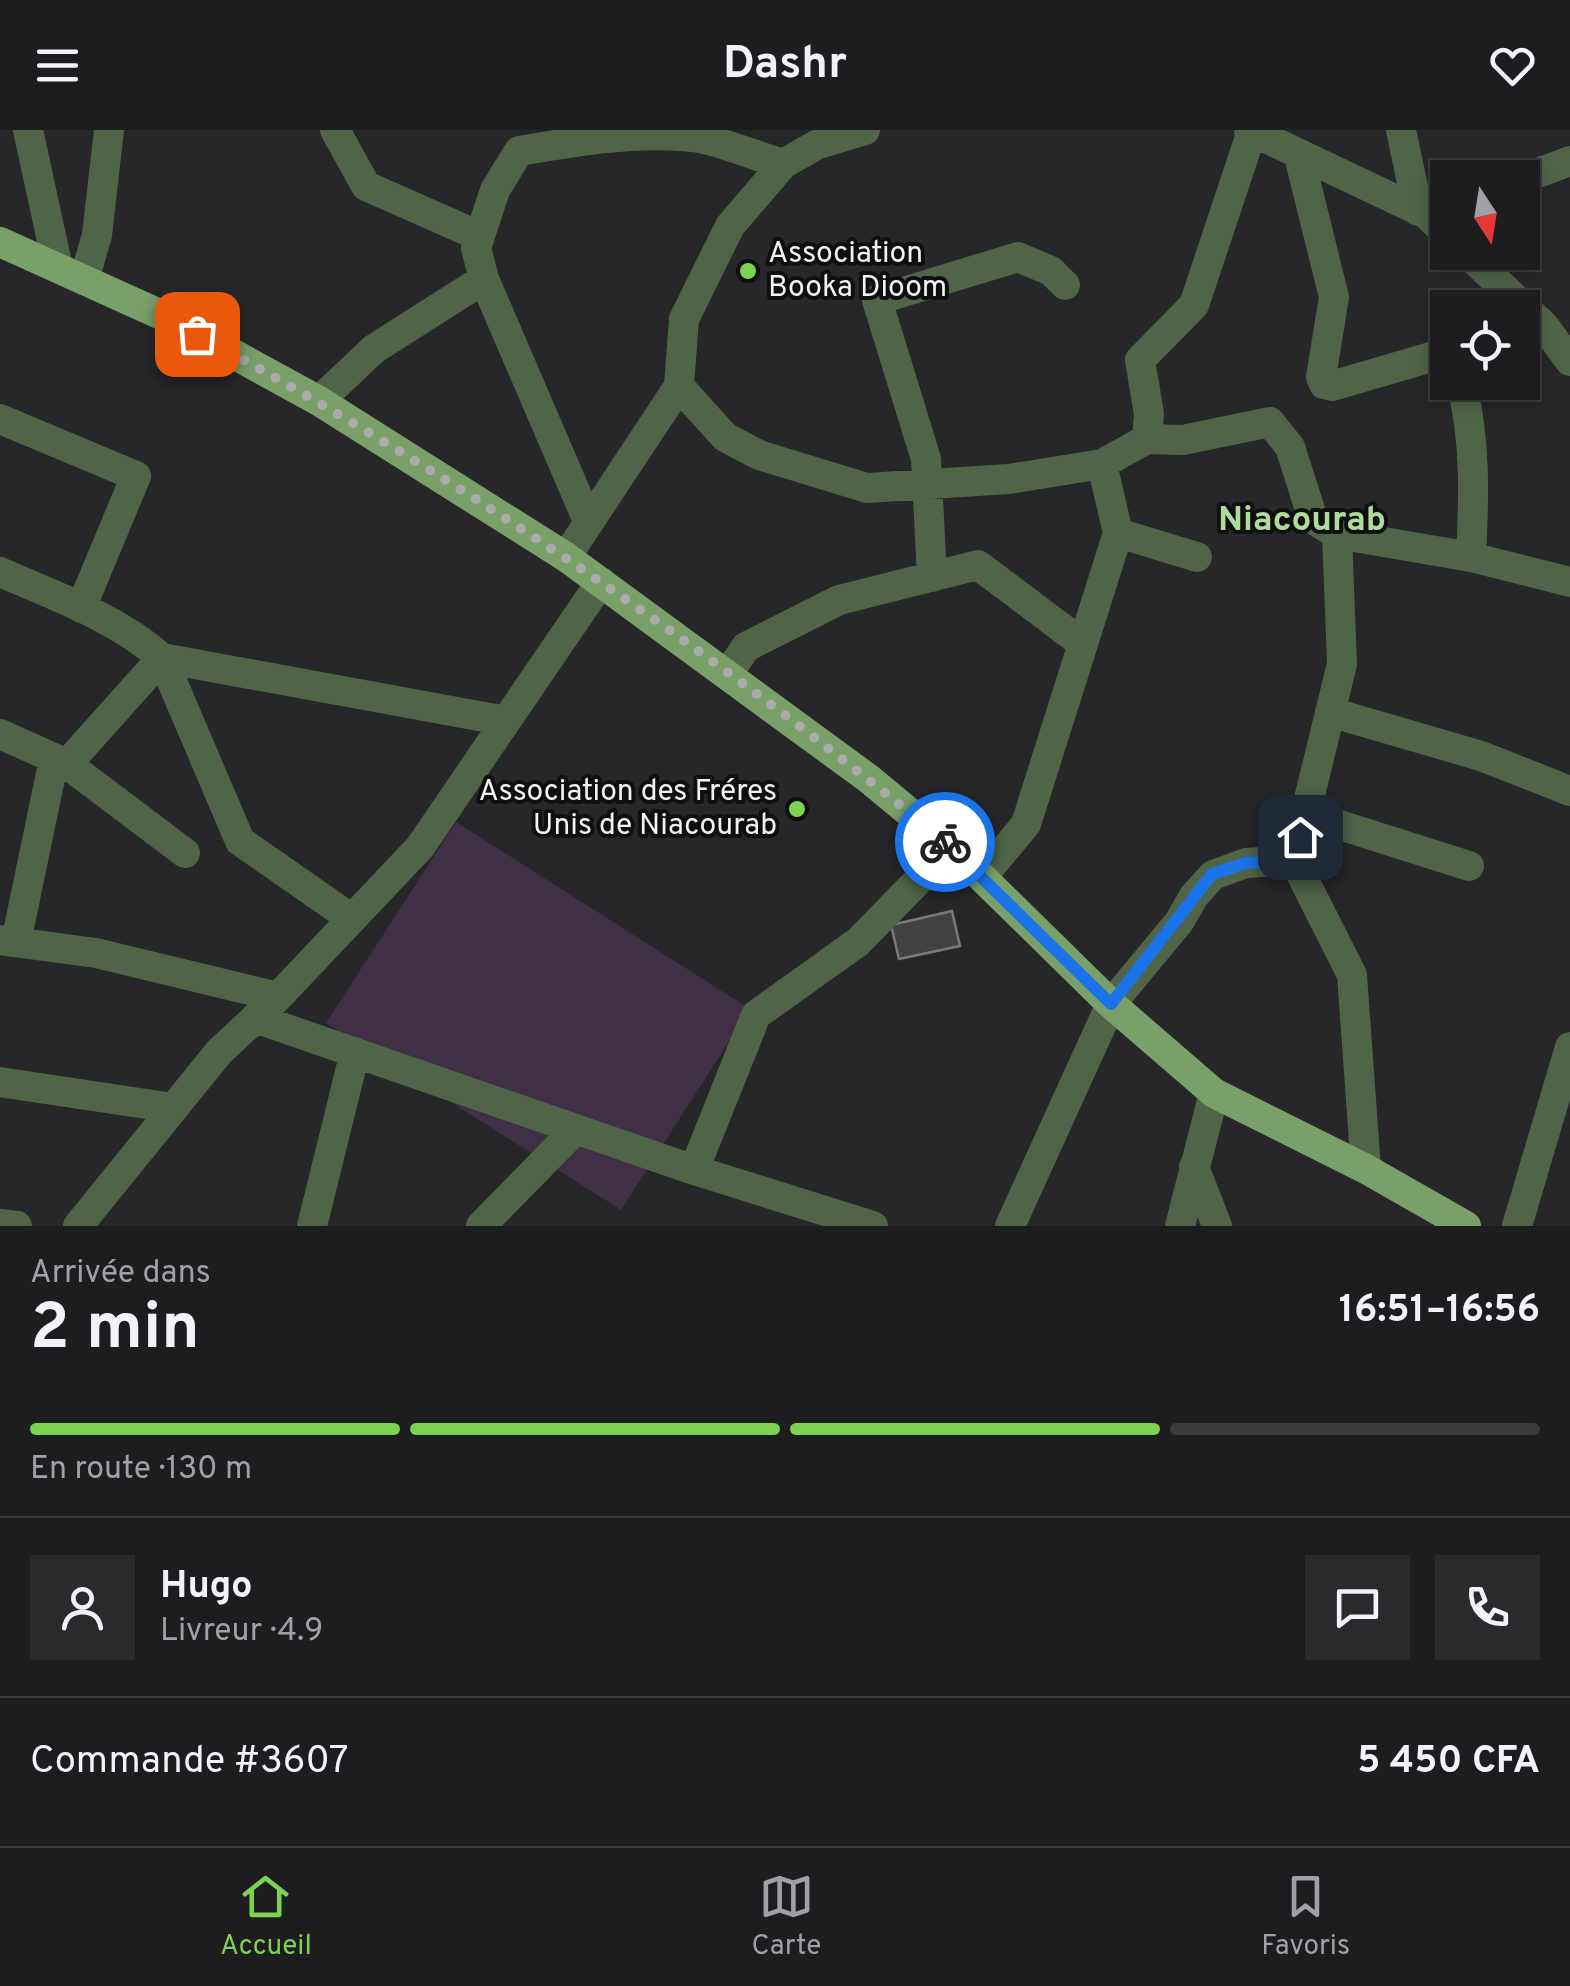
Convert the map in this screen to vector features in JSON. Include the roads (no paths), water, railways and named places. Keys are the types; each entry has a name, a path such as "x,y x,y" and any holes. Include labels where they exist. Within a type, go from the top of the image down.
{"main road":[{"path":"0,242 166,317 319,400 566,557 869,779 952,847 1111,1004 1214,1093 1366,1169 1459,1224"}],"street":[{"path":"28,130 71,274"},
{"path":"71,274 98,235 109,130"},
{"path":"334,130 366,186 477,235"},
{"path":"566,557 679,386 684,318 694,291 730,226 783,164 813,137 865,130"},
{"path":"1401,130 1430,203"},
{"path":"1147,439 1150,414 1140,360 1194,305 1250,132 1430,214"},
{"path":"588,521 484,279 477,235 512,141 658,134 702,139 783,164"},
{"path":"1299,156 1334,298 1321,376 1324,384 1332,386 1430,357"},
{"path":"1540,172 1570,161"},
{"path":"932,576 928,486 919,428 877,300 1018,257 1051,271 1065,285"},
{"path":"1483,270 1502,290"},
{"path":"319,400 374,349 484,279"},
{"path":"1540,321 1570,309"},
{"path":"1540,329 1570,360"},
{"path":"679,386 725,437 759,455 867,488 928,486 1102,464 1147,439 1183,440 1270,422 1290,447 1313,519 1338,534 1472,557 1570,582"},
{"path":"1466,400 1474,483 1472,557"},
{"path":"0,418 136,476 81,608"},
{"path":"982,877 1026,824 1118,533 1102,464"},
{"path":"1118,533 1197,558"},
{"path":"1338,534 1342,664 1294,860 1352,975 1366,1169"},
{"path":"728,675 746,647 840,600 978,565 1083,644"},
{"path":"78,1226 219,1052 420,847 600,582"},
{"path":"3,583 81,608 146,643 162,658 240,842 352,919"},
{"path":"162,658 506,720"},
{"path":"162,658 61,762 8,941 96,954 278,996"},
{"path":"1330,712 1482,756 1570,791"},
{"path":"0,734 61,762 186,854"},
{"path":"1305,814 1469,866"},
{"path":"694,1170 756,1015 858,942 952,847"},
{"path":"1010,1226 1111,1004 1212,874 1246,863 1294,860"},
{"path":"255,1018 694,1170 873,1226"},
{"path":"1517,1226 1570,1047"},
{"path":"312,1226 355,1052"},
{"path":"0,1082 173,1108"},
{"path":"1180,1226 1214,1093"},
{"path":"482,1226 576,1129"},
{"path":"1194,1166 1218,1226"},
{"path":"0,1224 17,1226"}],"place":[{"name":"Association Booka Dioom","path":"748,271"},
{"name":"Association des Fréres Unis de Niacourab","path":"797,809"}],"district":[{"name":"Niacourab","path":"1302,521"}]}
